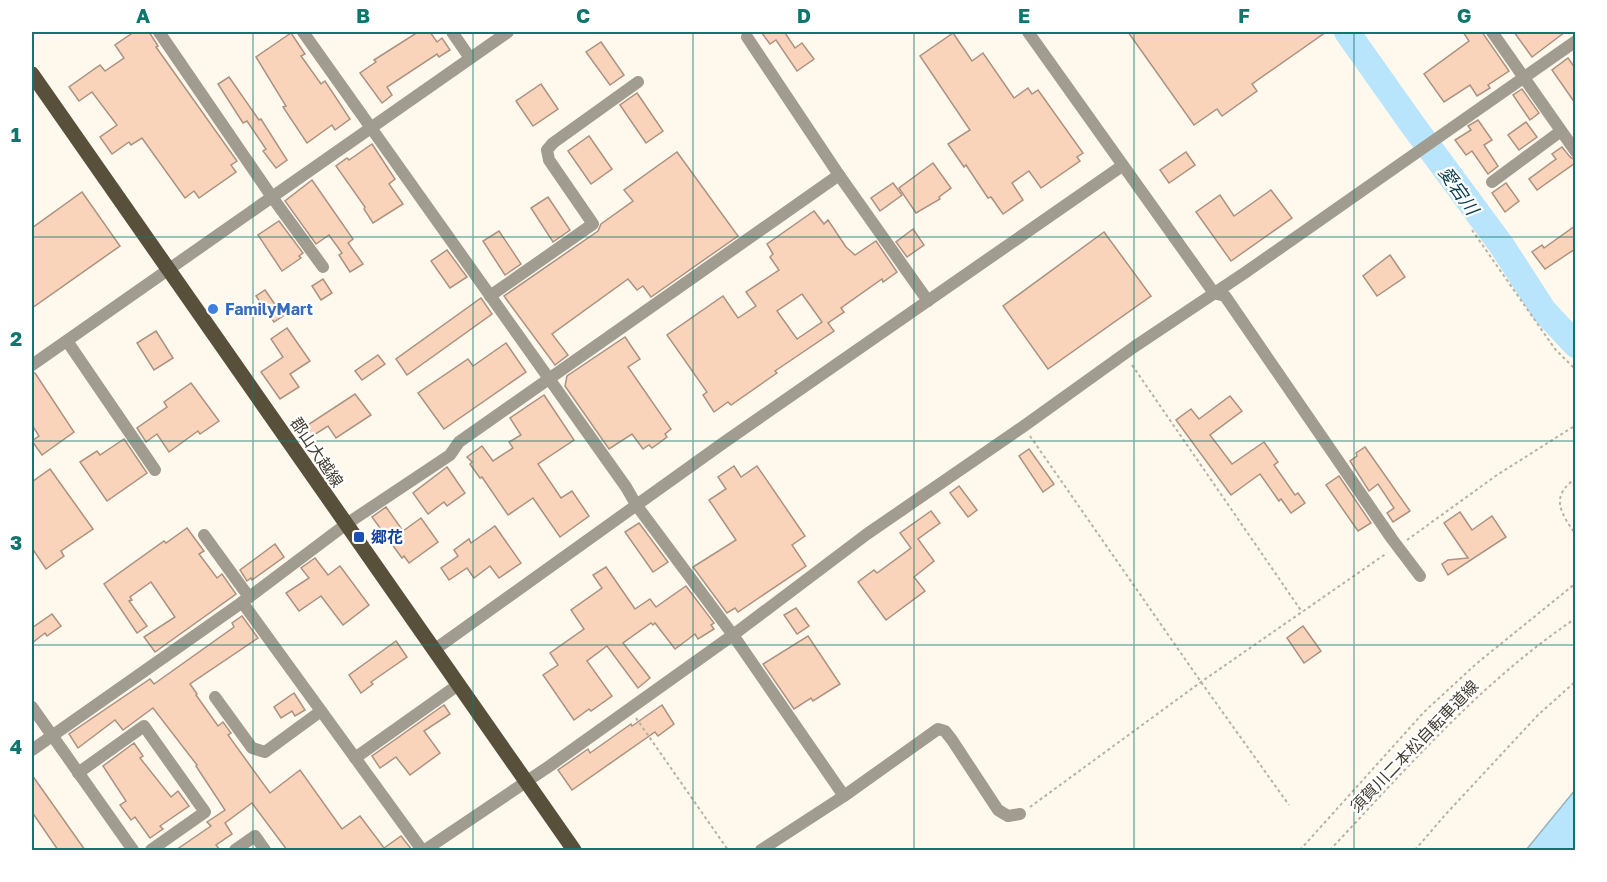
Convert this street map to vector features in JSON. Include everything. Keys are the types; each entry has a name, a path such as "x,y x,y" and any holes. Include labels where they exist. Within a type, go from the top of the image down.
{"main road":[{"name":"郡山大越線","path":"32,75 574,850"}],"street":[{"path":"159,32 323,267"},
{"path":"303,32 550,379 637,506 733,635 844,796"},
{"path":"452,32 470,58"},
{"path":"32,365 508,32"},
{"path":"1028,32 1214,293 1225,296 1420,576"},
{"path":"1492,32 1575,152"},
{"path":"747,37 839,175 928,302"},
{"path":"204,535 321,711 423,850 733,635 867,534 1124,354 1275,253 1575,41"},
{"path":"490,296 593,224 549,160 547,150 553,143 638,82"},
{"path":"1492,182 1561,131"},
{"path":"434,650 1122,166"},
{"path":"32,750 246,600 345,525 450,455 459,442 839,175"},
{"path":"67,341 155,470"},
{"path":"355,758 458,685"},
{"path":"215,697 252,748 265,752 321,711"},
{"path":"32,706 133,850"},
{"path":"78,773 144,726 205,812 151,850"},
{"path":"761,850 844,796 938,729 945,731 952,740 998,810 1008,816 1020,814"},
{"path":"235,850 255,837 265,850"}],"path":[{"path":"1472,230 1555,350 1575,370"},
{"path":"1124,354 1302,612"},
{"path":"1020,814 1201,682 1497,475 1575,425"},
{"path":"1024,426 1289,805"},
{"path":"1575,478 1560,494 1559,501 1560,509 1575,535"},
{"path":"1300,850 1424,712 1476,664 1575,583"},
{"name":"須賀川二本松自転車道線","path":"1330,850 1471,701 1575,618"},
{"path":"1415,850 1537,716 1575,681"},
{"path":"629,708 728,850"}],"water":[{"path":"1575,790 1575,850 1526,850"}],"building":[{"path":"134,32 149,32 158,46 156,47 237,161 231,165 236,172 199,198 194,191 185,198 142,138 131,145 129,142 112,154 100,137 117,125 92,92 79,101 69,87 100,65 105,71 124,58 115,45"},
{"path":"418,32 430,32 437,42 442,38 450,50 439,57 437,54 387,87 392,95 382,103 360,73 376,62 374,60"},
{"path":"761,32 788,32 785,33 795,48 802,43 814,59 797,71 776,40 770,44"},
{"path":"1128,32 1326,32 1252,84 1257,91 1222,116 1217,109 1194,125"},
{"path":"1463,32 1482,32 1509,71 1488,85 1490,88 1477,96 1470,85 1444,102 1424,74 1469,41"},
{"path":"1514,32 1565,32 1532,57"},
{"path":"291,33 305,54 301,56 321,84 325,81 350,119 335,130 332,125 307,143 283,107 286,106 256,57"},
{"path":"953,33 972,61 983,53 1014,98 1028,88 1032,94 1038,90 1083,153 1077,157 1080,161 1041,188 1029,171 1012,183 1023,200 1003,214 991,197 988,198 966,165 964,167 948,144 970,130 920,56"},
{"path":"601,42 624,75 610,85 586,52"},
{"path":"1568,58 1575,68 1575,103 1552,70"},
{"path":"229,77 259,120 261,119 287,160 276,168 263,151 266,149 247,121 243,123 218,84"},
{"path":"541,84 558,109 533,126 516,101"},
{"path":"1522,89 1539,113 1530,120 1513,95"},
{"path":"637,93 663,131 646,143 620,105"},
{"path":"1478,120 1492,140 1484,145 1498,166 1488,174 1472,151 1466,155 1455,140 1471,130 1468,126"},
{"path":"1526,122 1537,137 1519,150 1508,135"},
{"path":"589,136 612,169 591,184 568,151"},
{"path":"372,144 395,179 389,184 403,204 373,223 365,207 336,166"},
{"path":"1562,147 1575,160 1575,163 1537,190 1529,179 1556,159 1552,154"},
{"path":"677,152 738,236 651,297 643,286 637,290 628,279 552,334 568,355 555,365 504,296 598,231 601,224 633,201 624,190"},
{"path":"1186,152 1195,165 1169,183 1160,170"},
{"path":"933,163 951,188 939,197 940,199 916,213 899,188"},
{"path":"312,180 353,239 348,243 363,264 350,272 339,255 342,253 329,235 316,244 285,201"},
{"path":"893,183 902,195 880,211 871,198"},
{"path":"1506,183 1519,201 1505,212 1492,193"},
{"path":"1271,190 1292,218 1231,261 1196,212 1220,195 1234,216"},
{"path":"82,192 120,246 32,308 32,228"},
{"path":"548,197 570,230 553,242 531,208"},
{"path":"814,211 824,224 828,220 846,247 855,255 876,241 897,272 883,282 882,279 841,308 844,312 828,323 834,331 775,371 777,373 731,405 728,402 714,412 703,395 707,392 667,335 723,296 738,318 756,306 746,292 779,270 770,257 773,254 767,244","holes":["802,294 822,322 797,339 777,311"]},
{"path":"279,221 303,253 299,256 301,258 282,271 258,235"},
{"path":"1575,226 1575,249 1545,269 1532,252 1542,245 1544,248"},
{"path":"913,229 924,245 907,257 896,242"},
{"path":"499,231 521,264 505,275 483,241"},
{"path":"1104,232 1151,296 1048,369 1003,306"},
{"path":"447,250 467,277 450,288 431,261"},
{"path":"1390,255 1405,277 1377,296 1363,276"},
{"path":"323,279 332,293 321,300 312,286"},
{"path":"265,290 283,316 274,322 256,296"},
{"path":"481,298 492,314 407,375 396,359"},
{"path":"287,328 310,361 290,374 299,387 280,399 261,372 283,357 271,339"},
{"path":"156,331 173,358 154,370 137,343"},
{"path":"625,337 640,359 628,367 671,429 665,434 667,437 652,448 649,445 643,449 632,434 609,449 565,386 567,376"},
{"path":"506,343 526,372 444,429 418,393 468,359 473,366"},
{"path":"378,355 385,364 362,380 355,371"},
{"path":"32,373 35,373 74,432 42,455 32,441 39,436 32,425"},
{"path":"191,383 219,421 200,434 198,431 169,452 157,434 146,442 137,428 167,407 164,402"},
{"path":"355,394 371,415 336,438 328,426 306,440 300,430"},
{"path":"544,395 574,440 538,464 561,498 572,491 589,516 560,537 533,498 508,515 467,457 482,446 493,461 513,448 509,442 521,435 510,418"},
{"path":"1230,396 1242,411 1210,435 1232,464 1264,442 1278,462 1274,465 1295,495 1298,493 1305,503 1291,513 1281,499 1279,501 1260,474 1231,495 1176,420 1191,409 1199,419"},
{"path":"124,439 147,473 107,501 80,462 97,451 100,455"},
{"path":"1365,447 1410,511 1393,522 1387,513 1394,508 1378,484 1369,491 1350,461"},
{"path":"1029,449 1054,484 1043,492 1019,456"},
{"path":"734,466 741,477 757,466 805,536 792,545 806,566 738,612 735,608 727,613 693,567 736,540 709,500 726,489 718,477"},
{"path":"447,467 465,493 447,506 444,502 428,514 413,493"},
{"path":"50,469 93,529 61,551 64,556 46,569 32,548 32,482"},
{"path":"1339,476 1371,523 1358,531 1326,485"},
{"path":"959,486 977,510 968,517 950,493"},
{"path":"386,507 403,531 421,518 438,542 409,563 404,556 402,558 372,517"},
{"path":"931,511 940,523 918,539 934,561 914,577 925,591 886,620 858,582 874,570 877,573 911,548 900,533"},
{"path":"1460,512 1472,530 1492,516 1506,537 1448,575 1442,564 1448,560 1468,558 1444,523"},
{"path":"639,523 668,562 653,572 625,532"},
{"path":"495,526 521,563 499,578 490,566 474,578 467,568 449,580 441,568 458,556 454,550 469,539 471,543"},
{"path":"187,528 204,551 199,554 217,578 222,574 236,594 155,652 144,637 175,617 151,582 130,597 132,600 129,601 147,626 137,633 104,584 164,541 166,543"},
{"path":"275,544 284,557 252,580 251,578 247,581 240,570"},
{"path":"315,558 328,575 340,566 369,605 343,625 321,596 299,611 286,593 309,578 301,568"},
{"path":"606,567 635,609 650,599 656,607 686,586 714,623 711,625 714,629 698,639 695,634 675,649 655,623 653,625 651,623 623,643 650,678 638,688 607,646 587,661 612,696 574,720 543,675 558,665 550,653 584,629 571,610 602,588 593,575"},
{"path":"796,608 809,626 797,634 784,615"},
{"path":"52,614 61,626 47,636 45,633 32,643 32,628"},
{"path":"242,616 258,638 190,684 218,726 223,722 231,733 228,735 270,793 300,770 342,829 360,816 384,848 401,836 412,850 287,850 252,803 225,823 232,834 216,845 220,850 176,850 211,826 207,822 225,810 197,765 153,708 123,730 115,720 78,748 69,734 150,679 154,684 234,627 232,623"},
{"path":"1303,626 1321,651 1304,663 1287,638"},
{"path":"808,636 840,684 813,701 811,698 794,709 763,664"},
{"path":"396,641 407,657 371,682 373,684 361,693 349,675"},
{"path":"294,693 305,710 295,716 292,711 281,718 274,707"},
{"path":"444,705 450,714 424,731 440,753 410,775 396,757 380,768 372,756"},
{"path":"662,705 674,724 658,736 655,732 572,790 558,770 588,749 590,753"},
{"path":"134,743 143,756 140,758 171,797 178,791 189,806 160,826 163,829 150,838 135,817 131,820 120,805 126,801 103,766"},
{"path":"32,775 85,850 58,850 32,812"}],"waterway":[{"name":"愛宕川","path":"1347,32 1502,246 1544,311 1576,345"}],"place":[{"name":"FamilyMart","path":"213,309"},
{"name":"郷花","path":"359,537"}]}
